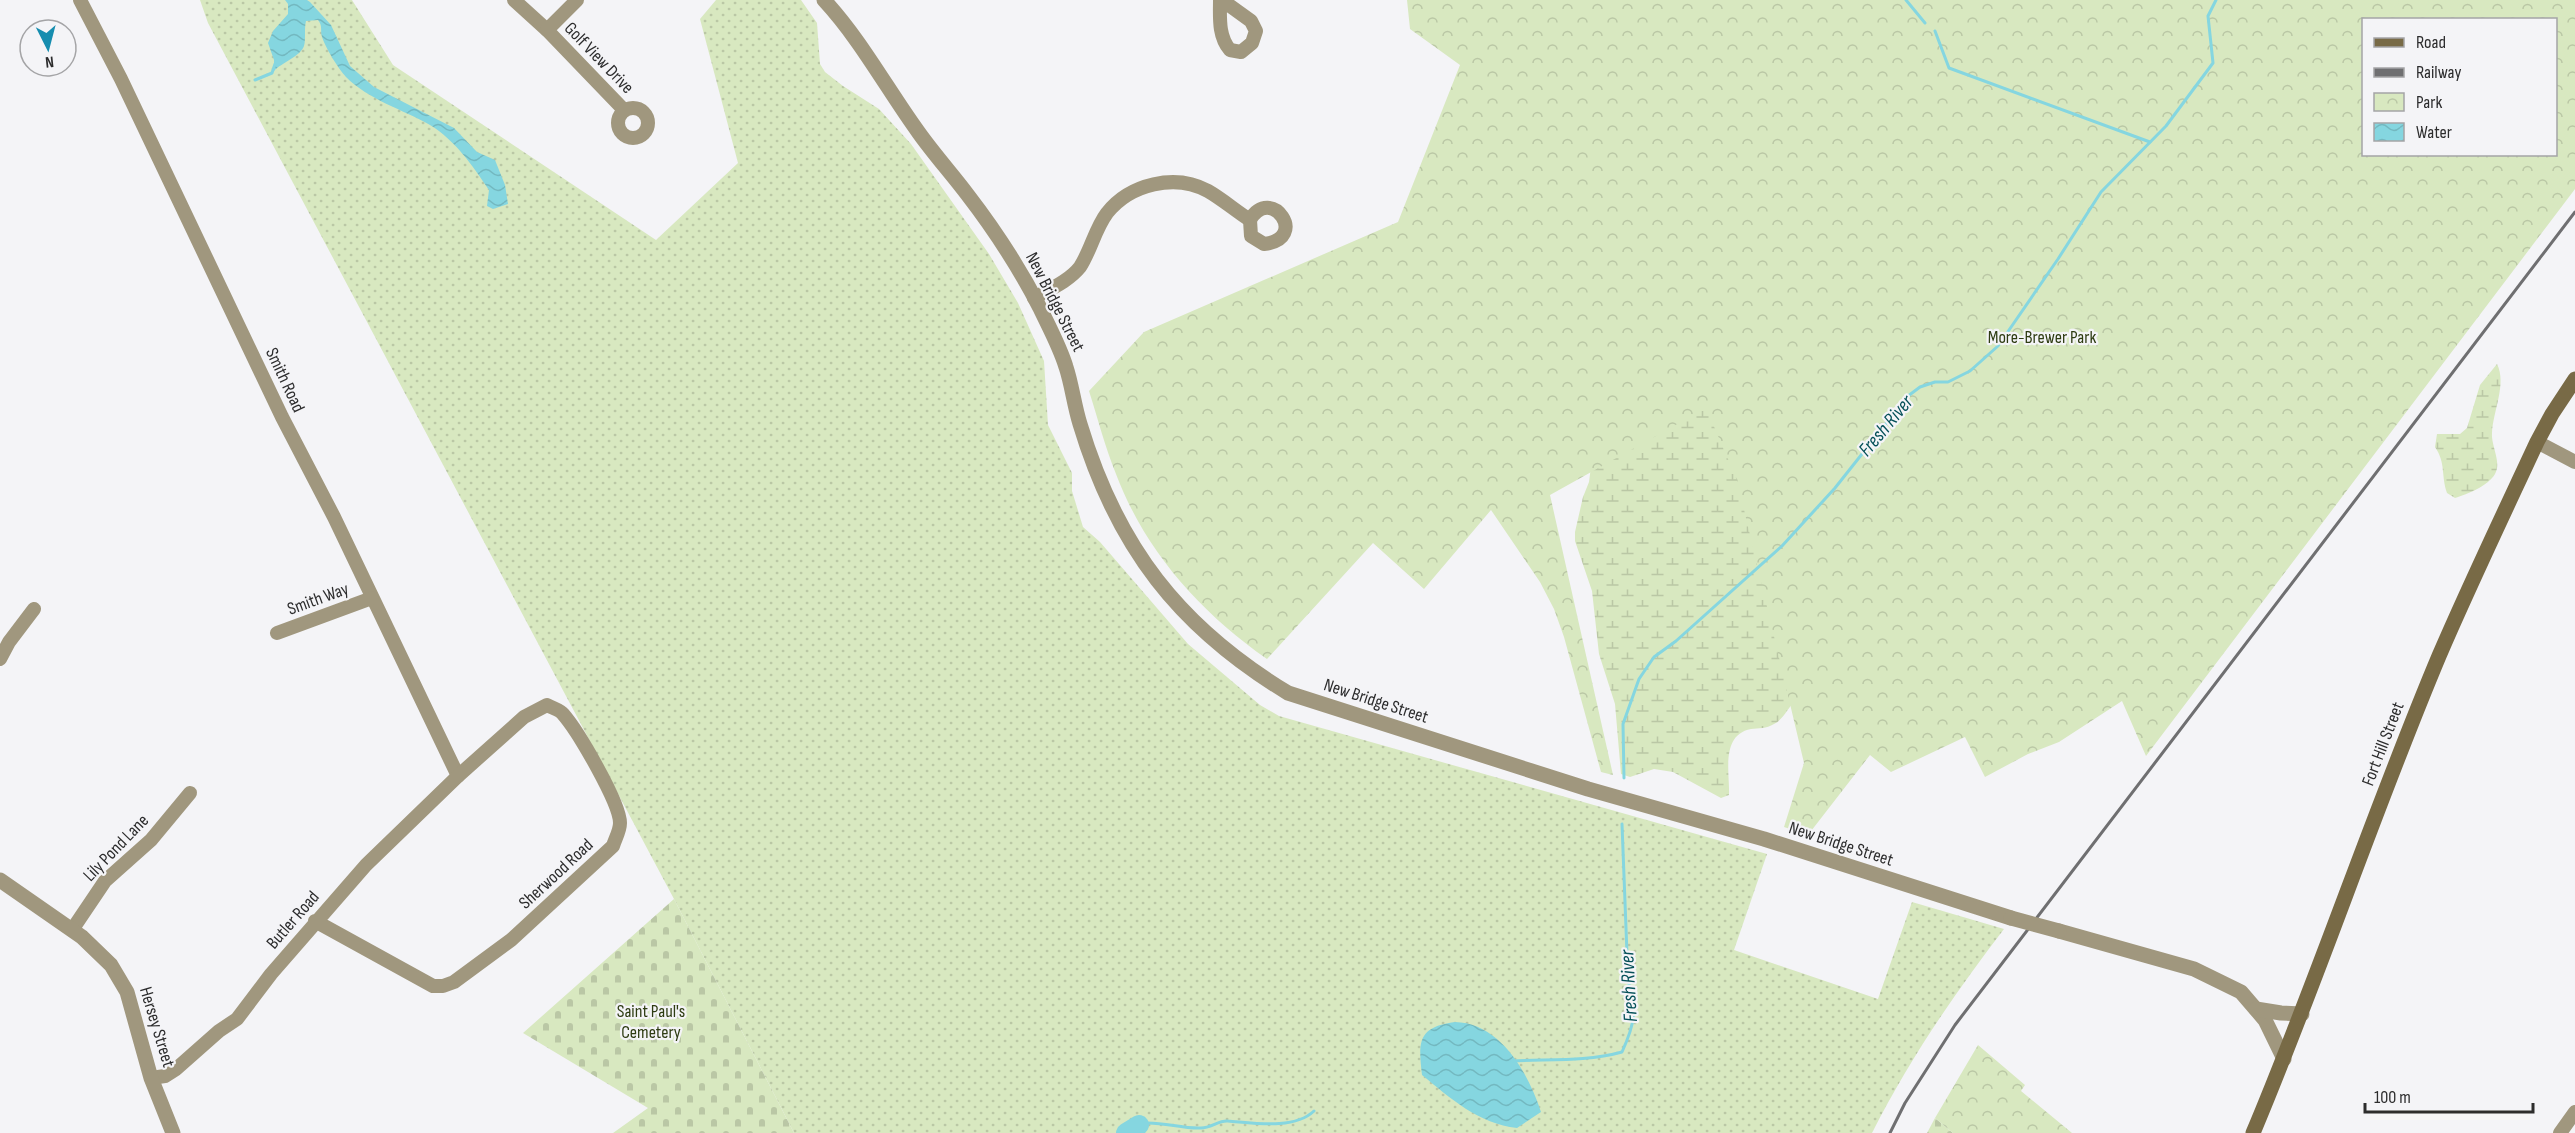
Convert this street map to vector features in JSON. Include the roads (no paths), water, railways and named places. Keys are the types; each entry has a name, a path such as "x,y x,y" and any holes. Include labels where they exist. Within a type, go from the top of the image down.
{"main road":[{"name":"Fort Hill Street","path":"2253,1133 2302,1014 2439,656 2537,442 2575,379"}],"street":[{"name":"Smith Road","path":"80,0 121,79 282,417 458,776"},
{"name":"Golf View Drive","path":"514,0 547,30 624,110"},
{"name":"Golf View Drive","path":"547,30 577,0"},
{"name":"New Bridge Street","path":"824,0 865,53 919,134 968,195 1034,298 1063,357 1080,424 1115,517 1138,553 1176,604 1204,632 1261,676 1288,693 1588,789 1764,839 2011,918 2194,969 2241,992 2256,1009 2284,1059"},
{"path":"1034,298 1068,278 1080,267 1108,213 1133,191 1166,183 1188,184 1207,191 1250,220"},
{"path":"2537,442 2575,462"},
{"name":"Smith Way","path":"277,633 372,598"},
{"path":"0,659 9,642 34,609"},
{"name":"Sherwood Road","path":"315,921 422,981 432,986 443,986 454,982 511,940 613,846 620,826 615,804 592,760 563,713 547,705 524,717 458,776"},
{"name":"Butler Road","path":"152,1078 165,1076 176,1069 219,1031 237,1019 315,921 366,865 458,776"},
{"name":"Lily Pond Lane","path":"72,930 105,881 145,846 190,793"},
{"name":"Hersey Street","path":"0,880 72,930 103,955 123,984 131,1003 152,1078 173,1133"},
{"path":"2256,1009 2302,1014"},
{"path":"2560,1133 2575,1112"}],"water":[{"path":"285,0 310,2 331,25 350,66 374,87 454,128 477,152 495,160 505,185 508,204 493,209 487,206 489,190 463,154 448,138 430,125 375,98 346,77 326,47 318,20 306,21 305,43 302,50 274,71 274,60 268,43 273,31 288,14 288,4"},
{"path":"1455,1022 1486,1031 1499,1040 1520,1066 1541,1112 1517,1128 1503,1126 1466,1109 1422,1075 1420,1053 1423,1038 1434,1028"}],"waterway":[{"path":"1906,0 1925,23"},
{"name":"Fresh River","path":"1624,778 1623,724 1639,679 1654,657 1676,641 1782,546 1835,488 1908,396 1920,387 1935,382 1948,382 1970,371 1998,346 2101,192 2166,126 2213,63 2208,16 2216,0"},
{"path":"1935,31 1949,68 2150,142"},
{"path":"255,80 272,73 275,64"},
{"name":"Fresh River","path":"1512,1061 1581,1059 1622,1052 1633,1017 1628,980 1622,824"},
{"path":"1145,1123 1194,1128 1205,1128 1225,1121 1273,1124 1296,1121 1314,1111"},
{"path":"1126,1133 1139,1125"}],"railway":[{"path":"1890,1133 1905,1103 1955,1025 2575,212"}],"park label":[{"name":"More-Brewer Park","path":"2042,337"},
{"name":"Saint Paul's Cemetery","path":"651,1021"}]}
